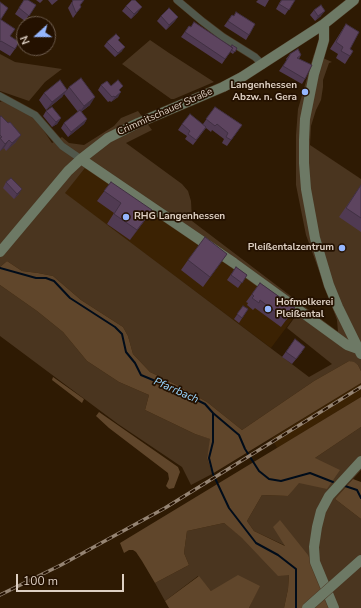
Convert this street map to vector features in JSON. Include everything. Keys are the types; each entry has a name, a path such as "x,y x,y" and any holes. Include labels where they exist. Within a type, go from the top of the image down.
{"street":[{"path":"177,0 202,21 255,57 262,65"},
{"name":"Crimmitschauer Straße","path":"0,252 54,187 81,159 108,138 123,130 223,87 262,65 324,24 354,0"},
{"path":"324,24 324,40 314,74 305,118 304,163 311,216 321,262 338,307 360,352"},
{"path":"0,96 35,115 62,146 234,263 347,345 360,352"},
{"path":"334,608 315,562 314,547 317,527 321,511 329,496 361,461"},
{"path":"307,608 361,560"}],"shaded area":[{"path":"150,40 214,82 171,99 122,64"},
{"path":"0,54 15,62 62,69 45,82 29,101 0,91"},
{"path":"314,54 332,62 329,63 323,80 321,100 311,126 310,145 361,179 361,371 358,365 349,361 314,381 242,430 207,402 150,372 133,354 128,336 123,327 81,300 53,276 22,271 7,261 0,267 0,102 2,101 26,113 38,122 52,143 62,137 69,143 84,145 114,126 121,118 138,111 152,130 126,143 182,184 188,191 191,201 192,221 338,332 337,320 306,235 296,185 296,135 298,109","holes":["85,168 187,230 300,310 287,328 332,364 309,377 65,193"]},
{"path":"85,168 187,230 300,309 271,348 64,193"},
{"path":"7,261 22,271 53,276 81,300 123,327 128,336 133,354 150,372 207,402 242,430 314,381 349,361 358,365 361,371 361,383 212,474 207,458 210,439 195,434 145,410 149,395 119,382 87,361 63,332 37,311 0,285 0,267"},
{"path":"0,285 37,311 63,332 87,361 119,382 149,395 145,410 195,434 211,439 207,458 212,474 191,485 182,467 118,424 0,336"},
{"path":"53,377 84,399 82,403 52,380"},
{"path":"361,383 361,397 277,448 272,438"},
{"path":"361,397 361,427 315,458 340,470 327,489 299,483 288,496 262,495 247,521 254,531 285,546 273,527 280,520 308,555 329,608 284,608 289,575 278,576 242,538 224,523 187,531 184,553 189,565 155,583 136,552 129,550 124,553 120,543"},
{"path":"99,412 178,467 180,472 174,488 169,489 166,486 169,479 168,473 109,428 96,416"},
{"path":"361,427 361,470 335,499 361,519 361,608 329,608 286,546 254,531 247,521 262,495 288,496 315,458"},
{"path":"353,479 361,482 361,519 335,499"},
{"path":"224,523 289,575 284,608 249,608 259,586 211,591 198,576 165,601 155,583 189,565 184,553 187,531"},
{"path":"238,575 260,586 249,608 169,608 165,601 199,576 211,591"}],"building":[{"path":"24,0 28,0 36,5 29,16 19,8"},
{"path":"73,0 84,0 76,13 72,3"},
{"path":"132,0 135,0 142,7 134,14 126,6"},
{"path":"282,0 295,0 289,10 279,4"},
{"path":"0,2 8,8 1,19 0,19"},
{"path":"321,5 325,11 318,16 314,10"},
{"path":"169,8 178,17 169,25 161,16"},
{"path":"236,12 255,24 249,35 228,21"},
{"path":"0,19 15,29 10,36 16,40 16,47 15,49 1,41 0,42"},
{"path":"194,22 233,48 225,59 185,32"},
{"path":"346,24 359,32 350,49 353,51 350,56 341,51 343,47 336,42"},
{"path":"116,34 120,38 118,40 125,47 118,53 107,42"},
{"path":"232,45 237,48 235,52 231,50 233,48 231,47"},
{"path":"298,49 301,55 297,58 312,65 305,79 283,66 290,54"},
{"path":"81,78 95,97 84,106 69,87"},
{"path":"60,80 67,90 52,102 44,93"},
{"path":"118,80 123,86 119,90 121,92 115,97 112,97 101,85 107,81 111,86"},
{"path":"52,107 61,118 56,122 46,111"},
{"path":"215,107 242,125 231,140 226,137 228,133 217,124 215,126 206,119"},
{"path":"80,110 87,119 71,132 64,123"},
{"path":"190,114 206,127 196,140 188,134 190,131 182,124"},
{"path":"1,116 8,123 10,122 21,135 12,143 9,140 5,144 0,138 2,137 0,135"},
{"path":"11,178 22,189 17,194 6,182"},
{"path":"111,182 152,210 137,230 114,214 121,203 104,191"},
{"path":"361,185 361,218 346,208"},
{"path":"205,237 227,254 210,277 188,260"},
{"path":"236,267 247,275 242,283 231,275"},
{"path":"260,283 295,308 286,320 260,300 259,303 252,298 254,296 252,294"},
{"path":"243,306 248,309 242,318 237,314"},
{"path":"295,339 305,347 296,359 286,352"}],"waterway":[{"name":"Pfarrbach","path":"0,268 36,278 46,278 54,281 70,298 115,327 122,334 126,352 135,363 141,375 205,404 213,413 213,442 209,458 213,474 229,508 256,543 278,555 296,569 296,608"},
{"path":"213,413 239,435 245,449 259,471 269,479 281,481 310,473 333,482"},
{"path":"345,486 357,490 361,498"}],"railway":[{"path":"0,595 61,565 165,508 361,387"}],"place":[{"name":"Langenhessen Abzw. n. Gera","path":"305,92"},
{"name":"RHG Langenhessen","path":"126,217"},
{"name":"Pleißentalzentrum","path":"342,248"},
{"name":"Hofmolkerei Pleißental","path":"268,309"}]}
